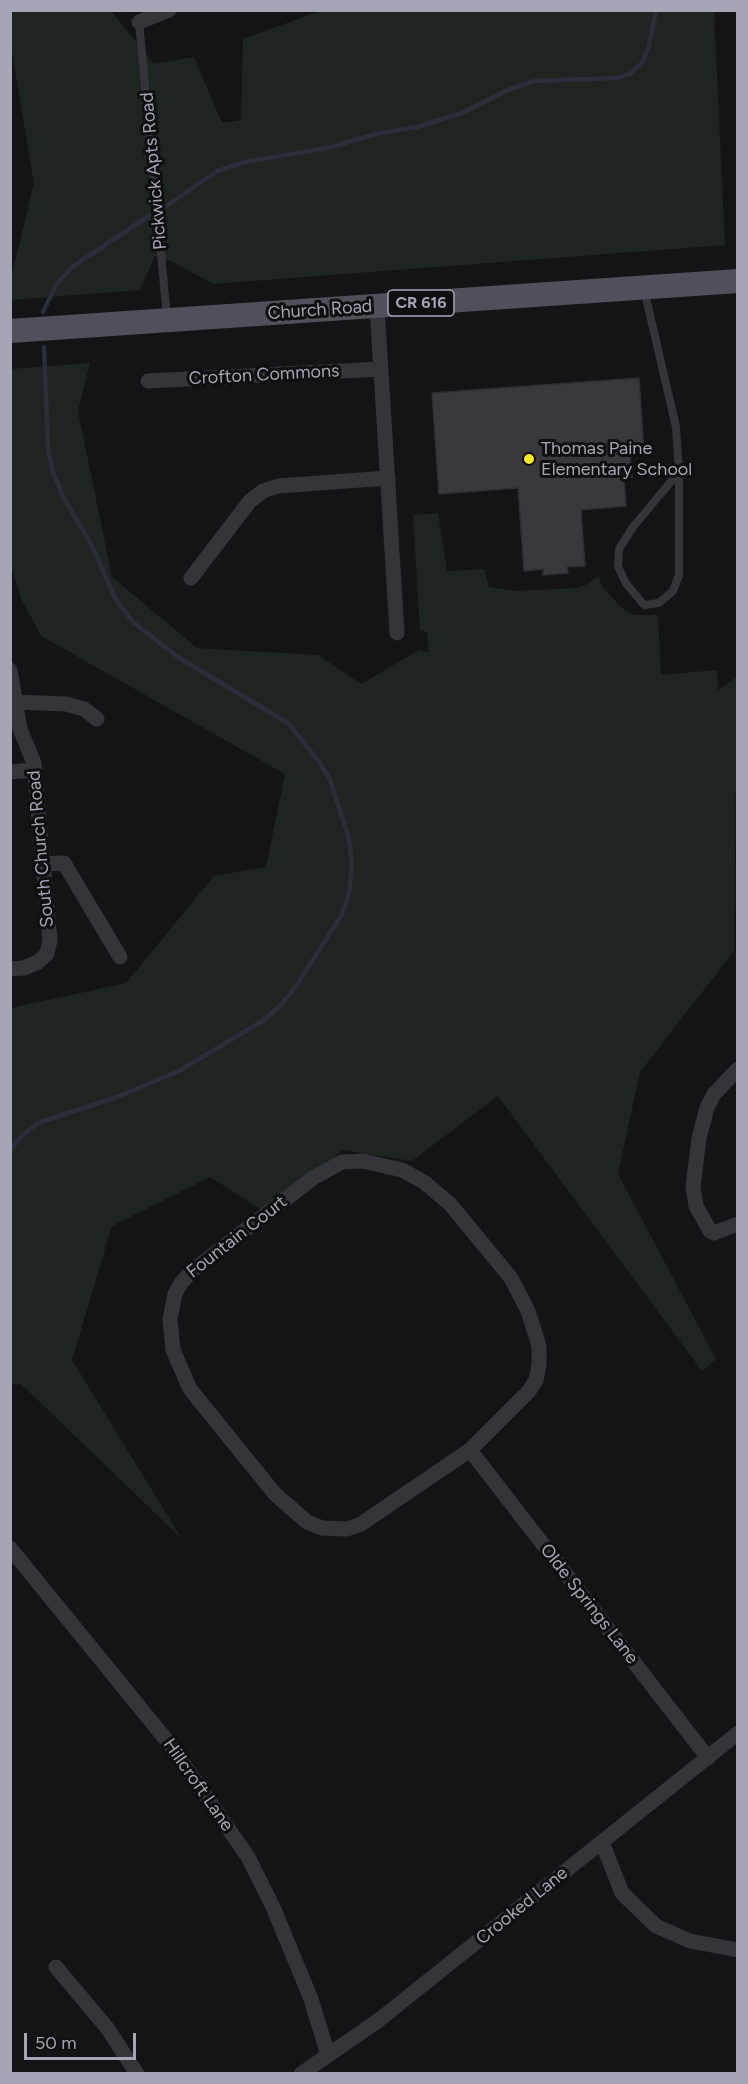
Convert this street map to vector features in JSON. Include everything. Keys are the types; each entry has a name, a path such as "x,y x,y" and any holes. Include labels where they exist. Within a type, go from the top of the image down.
{"main road":[{"name":"Church Road","path":"10,331 738,281"}],"street":[{"path":"140,16 169,10"},
{"path":"377,306 397,633"},
{"name":"Crofton Commons","path":"148,381 381,369"},
{"path":"191,578 250,501 263,491 278,486 388,478"},
{"name":"South Church Road","path":"10,670 14,702 34,770 50,940 47,954 38,962 10,969"},
{"path":"14,702 66,704 84,709 97,719"},
{"path":"10,772 34,770"},
{"path":"43,864 64,863 120,957"},
{"path":"738,1069 714,1094 706,1108 699,1137 693,1187 696,1206 710,1231 714,1233 738,1224"},
{"name":"Fountain Court","path":"363,1161 402,1170 424,1182 450,1204 510,1278 528,1311 539,1346 537,1380 470,1450 361,1524 347,1529 322,1528 307,1522 275,1494 182,1376 173,1350 170,1319 175,1294 181,1283 192,1271 313,1178 342,1162 363,1161"},
{"name":"Olde Springs Lane","path":"470,1450 708,1758"},
{"name":"Hillcroft Lane","path":"10,1548 168,1742 248,1857 273,1907 311,1999 328,2055"},
{"name":"Crooked Lane","path":"301,2073 379,2020 738,1733"},
{"path":"602,1842 622,1893 656,1926 690,1941 738,1950"},
{"path":"56,1967 108,2029 137,2073"}],"lane":[{"name":"Pickwick Apts Road","path":"140,16 168,320"},
{"path":"644,288 676,427 679,472 679,575 673,591 659,603 644,605 625,582 618,566 620,549 633,527 679,472"}],"shaded area":[{"path":"11,11 111,11 154,64 194,57 222,123 241,120 243,39 320,11 714,11 725,245 213,284 175,263 155,256 140,290 11,300 11,278 34,183 11,45"},
{"path":"90,363 78,411 112,577 197,648 318,655 361,684 419,650 429,653 427,632 420,630 413,515 438,513 447,571 484,569 489,587 514,591 577,588 588,584 598,576 603,588 625,611 633,615 658,615 661,675 717,670 718,690 737,677 734,951 640,1072 618,1174 716,1359 702,1371 498,1096 412,1161 343,1150 265,1212 210,1177 112,1226 72,1360 182,1539 21,1384 11,1385 11,1008 126,983 214,876 266,867 285,774 41,636 21,598 10,563 11,369"}],"building":[{"path":"639,378 644,452 630,454 632,477 624,477 626,506 581,510 585,566 567,567 568,573 543,575 543,569 524,571 518,488 439,494 432,393"}],"waterway":[{"path":"165,207 217,171 245,162 327,148 376,134 417,127 462,113 510,89 535,81 617,78 631,73 642,63 649,46 656,10"},
{"path":"43,312 56,285 72,267 149,216"},
{"path":"10,1150 38,1123 117,1097 179,1071 264,1020 282,1004 298,983 341,916 349,894 352,865 349,839 330,780 320,763 288,723 179,658 133,622 116,600 93,548 63,496 53,472 48,449 44,347"}],"place":[{"name":"Thomas Paine Elementary School","path":"529,459"}]}
